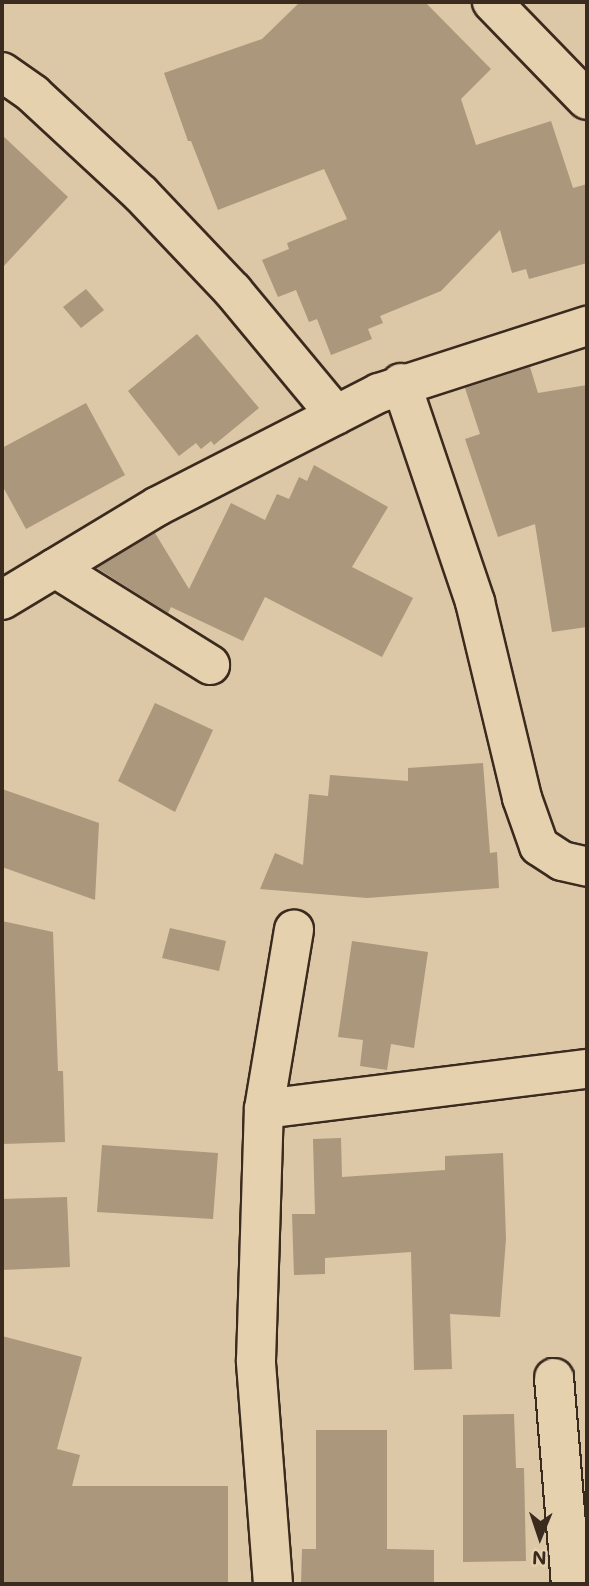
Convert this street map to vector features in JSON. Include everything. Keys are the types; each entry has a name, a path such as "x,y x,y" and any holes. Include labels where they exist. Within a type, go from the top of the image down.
{"street":[{"path":"492,2 587,100"},
{"path":"2,72 33,94 141,194 233,292 336,415"},
{"path":"2,600 158,506 401,383 587,326"},
{"path":"401,383 475,602 522,798 539,846 562,862 587,867"},
{"path":"55,568 210,665"},
{"path":"273,1584 256,1361 264,1109 294,929"},
{"path":"264,1109 557,1070 587,1069"},
{"path":"554,1377 571,1584"}],"building":[{"path":"300,2 425,2 491,69 461,99 476,145 551,121 573,188 587,184 587,263 529,279 526,269 512,273 500,230 441,291 380,316 383,323 368,329 372,339 331,355 317,319 309,322 296,290 278,297 262,260 289,249 287,243 347,219 324,169 218,210 191,141 188,141 164,73 262,39"},
{"path":"2,135 68,197 2,268"},
{"path":"86,289 104,310 81,328 63,307"},
{"path":"197,334 259,408 214,445 211,441 201,449 196,443 179,456 128,391"},
{"path":"530,367 538,393 587,385 587,627 552,632 535,524 498,537 465,439 480,434 465,388"},
{"path":"86,403 125,475 26,529 2,485 2,448"},
{"path":"314,465 388,507 352,567 413,598 382,657 265,597 243,641 171,607 168,613 97,568 155,533 189,589 231,503 265,520 277,494 289,499 299,477 307,481"},
{"path":"155,703 213,730 175,812 118,781"},
{"path":"483,763 490,853 497,852 499,888 367,898 260,889 275,853 303,865 309,794 328,796 330,775 408,781 408,768"},
{"path":"2,789 99,823 95,900 2,867"},
{"path":"2,921 53,932 58,1071 63,1071 65,1142 2,1144"},
{"path":"170,928 226,941 219,971 162,958"},
{"path":"352,941 428,952 414,1048 391,1044 387,1070 360,1066 363,1040 338,1037"},
{"path":"341,1138 342,1177 445,1170 445,1156 503,1153 506,1239 500,1317 450,1314 452,1369 414,1370 411,1252 325,1258 325,1274 294,1275 292,1214 315,1214 313,1139"},
{"path":"102,1145 218,1153 213,1219 97,1212"},
{"path":"67,1197 70,1267 2,1270 2,1199"},
{"path":"2,1336 82,1357 57,1449 80,1455 72,1486 228,1486 228,1584 2,1584"},
{"path":"514,1414 516,1468 524,1468 526,1561 463,1562 463,1415"},
{"path":"316,1430 387,1430 387,1549 434,1550 434,1584 301,1584 302,1549 316,1549"}]}
